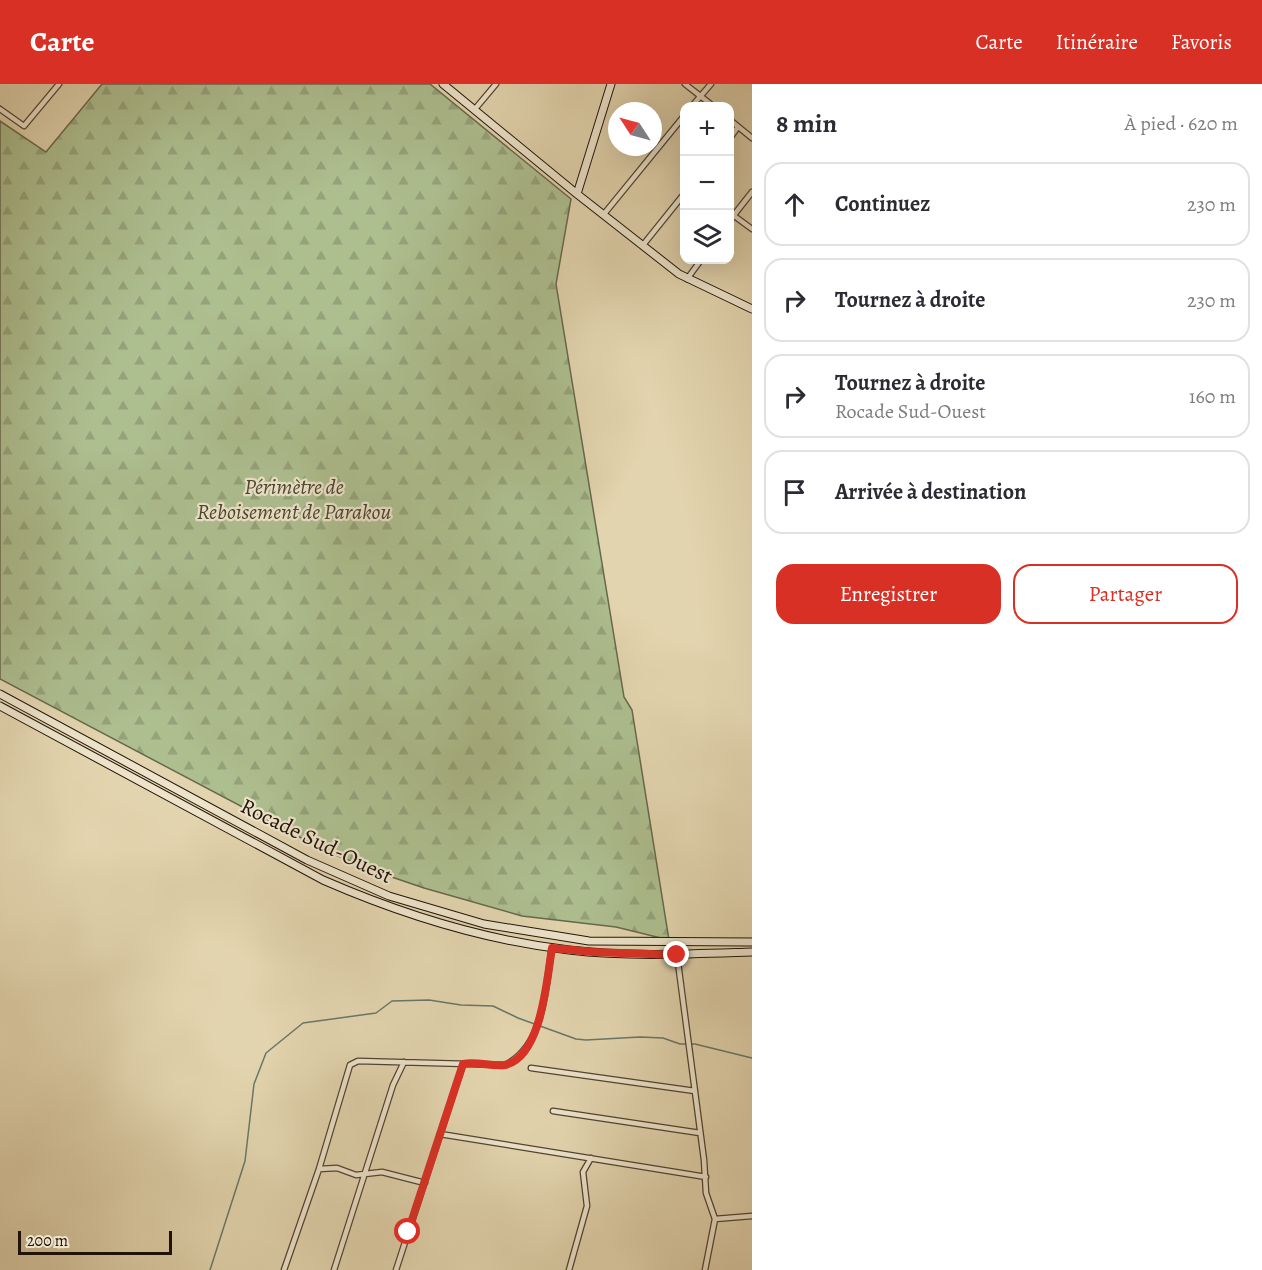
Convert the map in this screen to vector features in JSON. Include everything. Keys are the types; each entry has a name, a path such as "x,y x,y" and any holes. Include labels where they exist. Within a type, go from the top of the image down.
{"main road":[{"path":"443,84 577,194 687,279 752,309"},
{"path":"577,194 610,84"},
{"name":"Rocade Sud-Ouest","path":"0,694 307,860 389,896 484,924 589,941 752,942"},
{"name":"Rocade Sud-Ouest","path":"0,706 322,880 421,918 489,937 552,948 677,955 752,952"}],"street":[{"path":"0,109 24,126 58,84"},
{"path":"475,109 496,84"},
{"path":"685,84 708,102"},
{"path":"696,102 711,84"},
{"path":"604,214 680,121"},
{"path":"734,124 752,138"},
{"path":"734,132 738,127"},
{"path":"752,192 734,215 752,229"},
{"path":"643,245 680,199"},
{"path":"687,279 698,264"},
{"path":"284,1270 320,1169 350,1065 358,1061 505,1065 515,1060 529,1046 540,1018 552,948"},
{"path":"677,955 706,1177 706,1193 715,1219 705,1270"},
{"path":"334,1270 393,1085 404,1062"},
{"path":"396,1270 463,1064"},
{"path":"531,1068 695,1091"},
{"path":"553,1111 700,1133"},
{"path":"440,1134 706,1177"},
{"path":"568,1270 587,1206 583,1172 591,1158"},
{"path":"320,1169 337,1168 356,1175 382,1172 424,1183"},
{"path":"715,1219 752,1216"}],"green space":[{"name":"Périmètre de Reboisement de Parakou","path":"102,84 430,84 571,199 556,284 624,697 632,710 669,940 616,927 522,916 377,872 326,851 0,679 0,121 46,152"}],"waterway":[{"path":"210,1270 245,1161 254,1084 266,1053 303,1023 376,1013 392,1001 429,1000 461,1005 493,1006 518,1018 576,1039 663,1038 680,1044 695,1044 752,1058"}],"route":[{"path":"408,1232 463,1064 505,1065 515,1060 529,1046 540,1018 552,948 677,955"}]}
